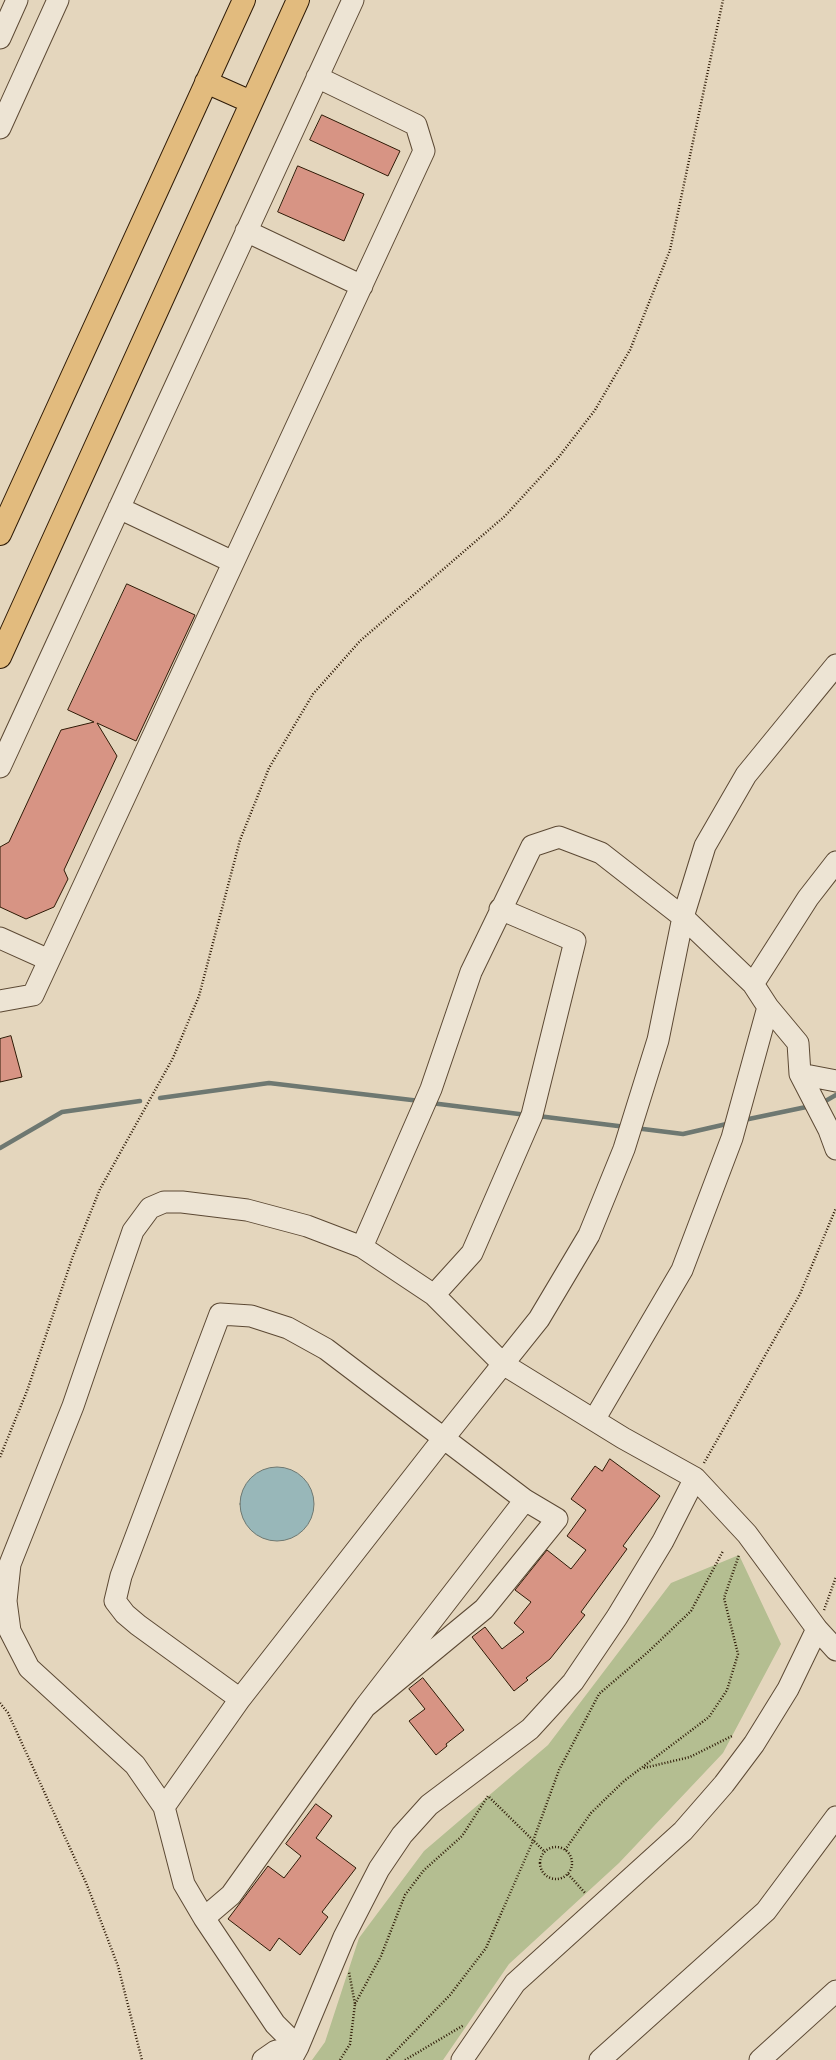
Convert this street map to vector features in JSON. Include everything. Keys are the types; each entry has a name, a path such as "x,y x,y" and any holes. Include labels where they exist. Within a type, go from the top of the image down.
{"main road":[{"path":"0,534 244,0"},
{"path":"0,657 298,0"},
{"path":"206,82 251,102"}],"street":[{"path":"0,38 17,0"},
{"path":"0,128 58,0"},
{"path":"0,767 353,0"},
{"path":"0,1001 33,995 424,152 416,125 317,77"},
{"path":"246,231 362,286"},
{"path":"119,508 233,562"},
{"path":"164,1808 240,1699 443,1439 539,1319 589,1235 624,1149 658,1040 683,917 705,846 746,775 836,665"},
{"path":"362,1247 431,1089 471,972 500,910 532,846 559,837 602,853 683,917 753,984 768,1007 798,1043 800,1074 829,1130 836,1149"},
{"path":"753,984 808,898 836,862"},
{"path":"434,1295 472,1253 532,1115 575,941 500,910"},
{"path":"0,938 49,960"},
{"path":"594,1420 682,1270 732,1138 768,1007"},
{"path":"800,1074 836,1081"},
{"path":"294,2053 204,1918 184,1884 164,1808 135,1765 29,1668 10,1631 6,1600 10,1564 73,1406 133,1231 150,1208 164,1202 182,1202 247,1210 308,1226 362,1247 434,1295 503,1364 594,1420 695,1478 747,1534 817,1629 836,1650"},
{"path":"240,1699 138,1625 125,1614 115,1601 121,1576 220,1314 258,1319 288,1328 320,1346 525,1500 557,1519 484,1609 365,1707"},
{"path":"294,2053 344,1937 380,1869 402,1835 429,1805 530,1729 573,1682 617,1617 659,1548 695,1478"},
{"path":"204,1918 231,1894 365,1707 525,1500"},
{"path":"462,2060 515,1983 683,1831 724,1784 754,1744 788,1689 817,1629"},
{"path":"600,2060 766,1911 836,1817"},
{"path":"760,2060 836,1991"},
{"path":"263,2060 276,2051 294,2053"}],"path":[{"path":"0,1457 27,1391 73,1256 100,1189 173,1058 199,996 240,840 269,768 313,694 360,641 505,516 558,458 595,410 630,350 670,250 723,0"},
{"path":"695,1478 800,1294 836,1208"},
{"path":"387,2060 450,1995 486,1948 533,1841 559,1770 599,1694 648,1652 691,1611 723,1551"},
{"path":"565,1850 591,1813 624,1781 708,1717 727,1690 738,1654 724,1598 739,1555"},
{"path":"817,1629 836,1577"},
{"path":"0,1703 8,1713 87,1885 118,1966 142,2060"},
{"path":"642,1768 690,1757 732,1736"},
{"path":"355,2004 382,1956 406,1895 424,1870 462,1836 488,1796 545,1852"},
{"path":"554,1847 565,1850 572,1864 568,1874 564,1877 554,1879 544,1875 541,1871 540,1861 545,1852 554,1847"},
{"path":"568,1874 586,1894"},
{"path":"340,2060 350,2044 355,2004 348,1970"},
{"path":"404,2060 469,2022"}],"green space":[{"path":"739,1555 781,1644 723,1753 619,1863 509,1964 443,2060 312,2060 325,2042 359,1938 424,1851 548,1745 671,1583"}],"water":[{"path":"270,1467 284,1467 291,1469 304,1477 312,1490 314,1504 312,1518 304,1531 291,1539 284,1541 270,1541 263,1539 250,1531 242,1518 240,1511 240,1497 242,1490 250,1477 263,1469"}],"building":[{"path":"322,115 400,151 388,176 310,140"},
{"path":"298,166 364,194 344,241 278,212"},
{"path":"127,584 195,615 136,741 97,723 117,756 64,870 68,879 54,907 26,919 0,907 0,847 9,842 61,730 94,722 68,710"},
{"path":"11,1036 22,1077 0,1082 0,1039"},
{"path":"610,1459 660,1496 623,1546 627,1549 581,1612 585,1615 550,1659 526,1678 528,1680 514,1691 472,1637 485,1627 502,1649 524,1632 514,1623 531,1602 515,1590 547,1550 571,1569 586,1550 567,1536 586,1510 571,1499 595,1466 602,1471"},
{"path":"423,1678 464,1730 446,1744 447,1746 436,1755 409,1721 425,1709 409,1689"},
{"path":"316,1804 332,1816 316,1838 356,1868 322,1912 328,1917 300,1955 279,1938 270,1951 228,1919 268,1866 284,1878 301,1856 286,1844"}],"waterway":[{"path":"160,1098 269,1083 420,1101"},
{"path":"822,1103 836,1095"},
{"path":"0,1148 62,1112 140,1101"},
{"path":"431,1103 527,1115"},
{"path":"744,1120 811,1106"},
{"path":"538,1116 626,1127"},
{"path":"635,1128 683,1134 731,1123"}]}
